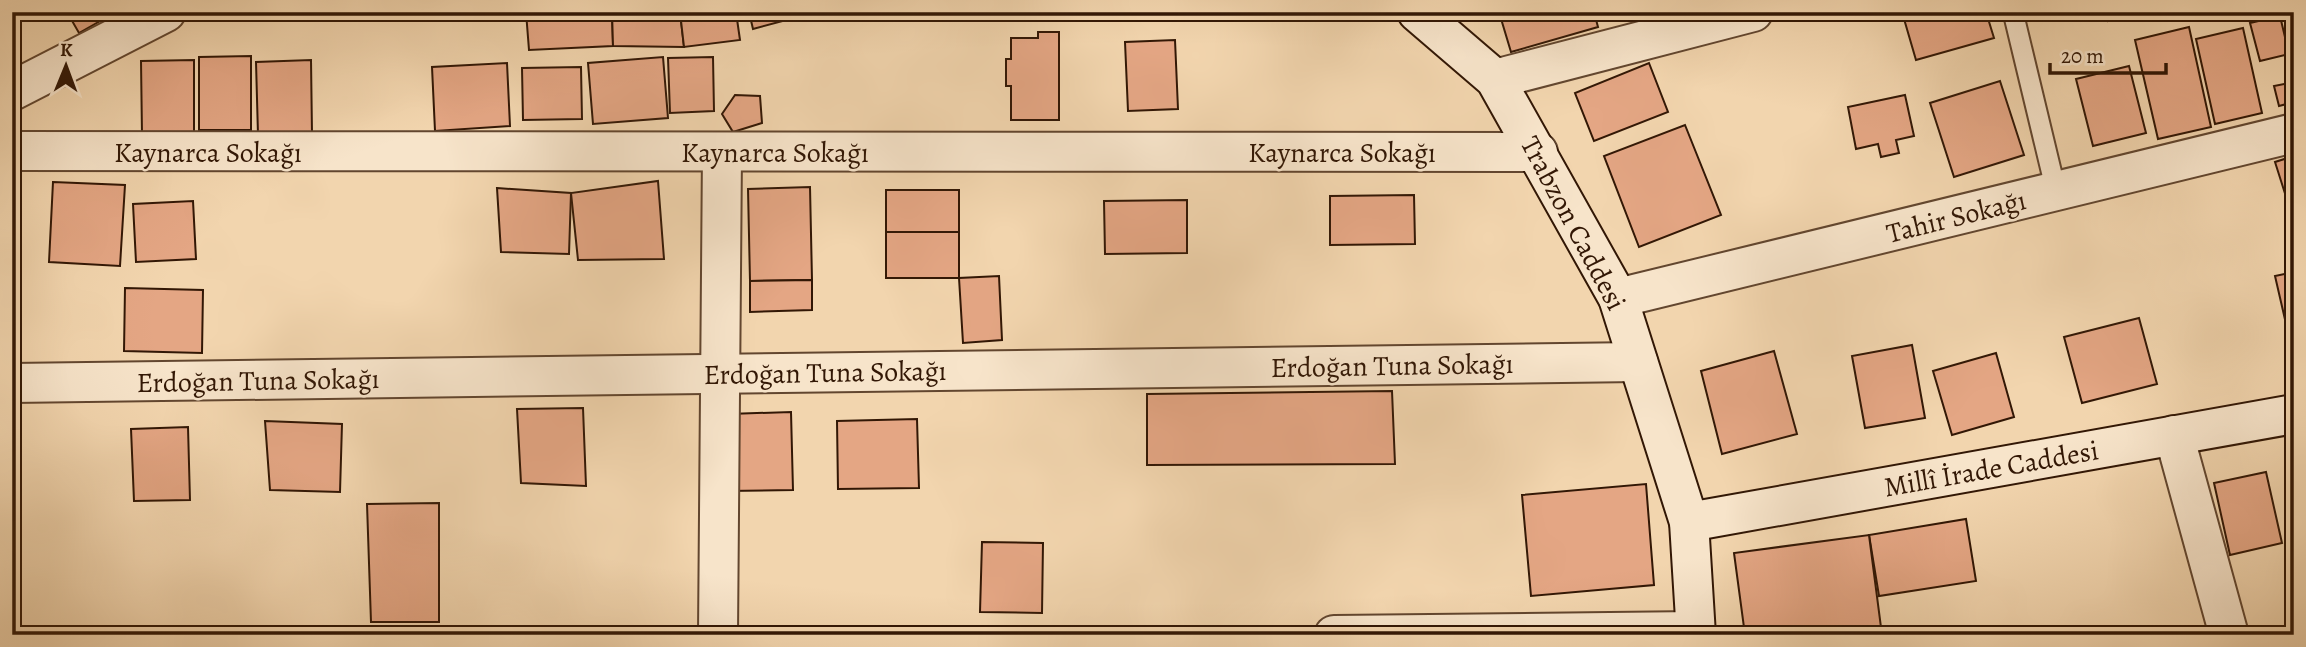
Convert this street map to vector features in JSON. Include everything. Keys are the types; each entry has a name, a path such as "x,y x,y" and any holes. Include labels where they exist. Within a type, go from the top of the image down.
{"street":[{"path":"12,91 166,12"},
{"name":"Trabzon Caddesi","path":"1416,12 1495,79 1618,298 1689,522 1696,633"},
{"path":"1495,79 1753,12"},
{"name":"Tahir Sokağı","path":"1618,298 2294,133"},
{"name":"Kaynarca Sokağı","path":"12,151 1538,152"},
{"path":"718,635 722,152"},
{"name":"Erdoğan Tuna Sokağı","path":"12,383 1638,362"},
{"name":"Millî İrade Caddesi","path":"1689,522 2294,414"},
{"path":"2174,435 2230,635"},
{"path":"1334,635 1696,633"}],"lane":[{"path":"2013,12 2056,191"}],"building":[{"path":"67,12 116,12 79,33"},
{"path":"526,12 612,12 613,46 529,50"},
{"path":"612,12 680,12 684,47 613,46"},
{"path":"680,12 736,12 740,40 684,47"},
{"path":"749,12 804,12 805,15 753,29"},
{"path":"1499,12 1594,12 1598,27 1511,52"},
{"path":"1902,12 1986,12 1994,38 1916,60"},
{"path":"2106,12 2143,12 2108,21"},
{"path":"2280,16 2289,54 2260,61 2250,23"},
{"path":"2189,27 2211,127 2158,139 2135,40"},
{"path":"2243,28 2262,113 2215,124 2196,39"},
{"path":"1038,32 1059,32 1059,120 1011,120 1011,86 1006,86 1006,59 1011,59 1011,38 1038,38"},
{"path":"1175,40 1178,109 1128,111 1125,42"},
{"path":"251,56 251,130 199,130 199,57"},
{"path":"663,57 668,118 593,124 588,63"},
{"path":"713,57 714,111 670,113 668,58"},
{"path":"194,60 194,134 142,135 141,61"},
{"path":"311,60 312,134 258,135 256,62"},
{"path":"507,63 510,126 435,131 432,67"},
{"path":"1649,63 1668,112 1594,141 1575,93"},
{"path":"2129,66 2146,133 2093,146 2076,79"},
{"path":"581,67 582,119 523,120 522,68"},
{"path":"2000,81 2024,155 1954,177 1930,103"},
{"path":"2294,82 2294,102 2279,106 2274,86"},
{"path":"735,95 760,96 762,123 733,132 722,114"},
{"path":"1905,95 1914,136 1896,140 1899,153 1881,157 1878,144 1856,149 1848,107"},
{"path":"1685,125 1721,215 1639,247 1604,156"},
{"path":"2294,156 2294,222 2275,162"},
{"path":"658,181 664,259 578,260 571,193"},
{"path":"53,182 125,185 120,266 49,262"},
{"path":"810,187 812,280 750,281 748,189"},
{"path":"497,188 571,193 569,254 501,252"},
{"path":"886,190 959,190 959,232 886,232"},
{"path":"1414,195 1415,244 1330,245 1330,196"},
{"path":"1187,200 1187,253 1105,254 1104,201"},
{"path":"193,201 196,259 136,262 133,204"},
{"path":"886,232 959,232 959,278 886,278"},
{"path":"2294,272 2294,350 2292,350 2275,276"},
{"path":"999,276 1002,340 963,343 959,278"},
{"path":"812,280 812,310 750,312 750,281"},
{"path":"125,288 203,290 202,353 124,351"},
{"path":"2139,318 2157,384 2082,403 2064,337"},
{"path":"1912,345 1925,418 1865,428 1852,356"},
{"path":"1774,351 1797,434 1722,454 1701,371"},
{"path":"1996,353 2014,417 1952,435 1933,371"},
{"path":"1392,391 1395,464 1147,465 1147,394"},
{"path":"583,408 586,486 521,483 517,409"},
{"path":"791,412 793,490 727,491 729,414"},
{"path":"917,419 919,488 838,489 837,421"},
{"path":"265,421 342,424 340,492 270,490"},
{"path":"188,427 190,500 134,501 131,429"},
{"path":"2266,472 2282,543 2230,555 2214,483"},
{"path":"1646,484 1654,585 1531,596 1522,495"},
{"path":"439,503 439,622 371,622 367,504"},
{"path":"1966,519 1976,581 1879,596 1869,535"},
{"path":"1869,535 1882,635 1745,635 1734,553"},
{"path":"982,542 1043,543 1042,613 980,612"}]}
